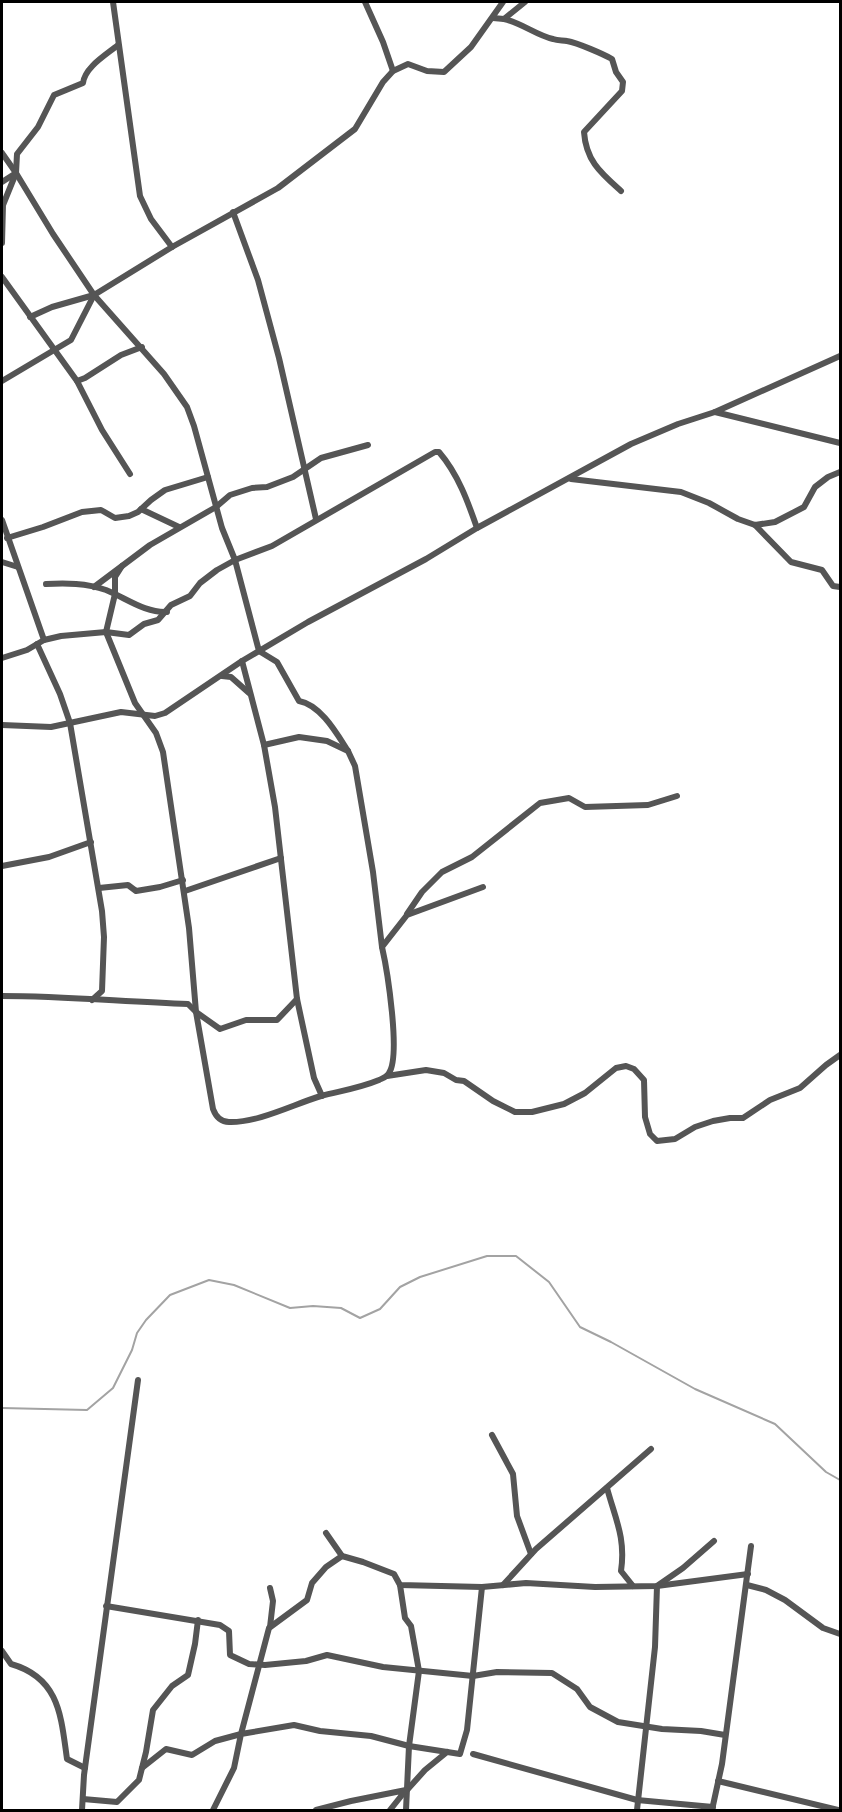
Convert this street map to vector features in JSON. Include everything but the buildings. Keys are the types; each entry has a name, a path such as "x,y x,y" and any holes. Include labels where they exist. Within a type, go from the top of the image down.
{"street":[{"path":"112,2 140,196 151,219 172,247"},
{"path":"365,2 393,71"},
{"path":"30,317 52,307 94,295 172,247 278,188 354,129 383,82 393,71 408,64 427,71 444,72 471,47 503,2"},
{"path":"504,19 525,2"},
{"path":"493,18 514,21 528,30 552,39 569,41 612,59 616,72 623,82 622,91 584,132 585,149 594,164 621,192"},
{"path":"2,243 3,205 16,172 17,154 38,127 54,95 83,83 84,76 91,68 118,45"},
{"path":"2,153 94,295 108,313 142,347 170,381 187,407 259,651 277,662 299,701 307,703 319,713 348,751 355,766 389,985 394,1060 392,1070 387,1076"},
{"path":"2,182 16,172"},
{"path":"233,212 258,280 279,358 316,519"},
{"path":"2,277 77,381 102,430 130,474"},
{"path":"2,381 71,340 94,295"},
{"path":"77,381 121,355 142,347"},
{"path":"2,725 51,726 121,712 155,716 165,713 259,651 631,444 714,412 840,356"},
{"path":"714,412 840,443"},
{"path":"94,587 150,545 216,507 230,495 252,488 267,487 293,477 321,458 368,445"},
{"path":"2,658 37,645 44,640 61,636 106,632 129,635 144,624 158,620 171,605 190,596 208,576 234,560 272,546 435,452 439,452 444,458 465,494 477,528"},
{"path":"755,525 775,522 804,507 815,487 828,477 840,472"},
{"path":"7,538 82,512 101,510 115,518 129,516 165,490 208,477"},
{"path":"571,478 681,492 709,503 738,519 755,525 791,562 822,570 833,586 840,586"},
{"path":"141,509 179,527"},
{"path":"2,520 44,640"},
{"path":"2,562 18,567"},
{"path":"122,566 115,577 115,594 106,632 135,703 156,733 163,752 185,891 196,1012 213,1109 220,1119 228,1122 251,1120 387,1076 426,1070 444,1073 456,1080 464,1081 493,1101 515,1112 532,1112 564,1104 585,1093 616,1068 626,1066 634,1069 644,1080 645,1117 650,1134 657,1141 675,1138 712,1121 743,1118 770,1100 800,1088 840,1055"},
{"path":"46,584 66,583 94,587 155,612 167,612"},
{"path":"37,645 70,723 99,888 104,937 102,991 92,1000"},
{"path":"242,661 264,745 275,807 297,999 314,1078 322,1096"},
{"path":"222,676 231,677 249,694"},
{"path":"264,745 299,737 327,741 348,751"},
{"path":"382,946 422,892 442,872 472,857 540,803 569,798 585,807 648,805 677,796"},
{"path":"2,866 49,857 91,842"},
{"path":"185,891 281,858"},
{"path":"99,888 128,885 136,891 183,880"},
{"path":"407,915 483,887"},
{"path":"2,994 188,1004 220,1029 246,1020 277,1020 297,999"},
{"path":"82,1810 85,1768 106,1606 138,1380"},
{"path":"492,1435 513,1474 517,1516 531,1554"},
{"path":"502,1586 531,1554 651,1449"},
{"path":"607,1488 622,1539 624,1553 621,1570 633,1586"},
{"path":"326,1533 342,1556 394,1574 400,1585 405,1618 411,1626 419,1671 409,1746 405,1810"},
{"path":"657,1586 683,1568 714,1541"},
{"path":"473,1754 637,1800 713,1809 751,1546"},
{"path":"269,1628 307,1600 312,1583 326,1567 342,1556"},
{"path":"400,1585 482,1587 526,1583 657,1586 748,1574"},
{"path":"747,1585 766,1590 785,1600 823,1628 840,1634"},
{"path":"637,1810 655,1647 657,1586"},
{"path":"142,1768 166,1749 192,1755 215,1741 294,1725 320,1731 371,1736 409,1746 460,1754 467,1730 482,1587"},
{"path":"213,1810 234,1768 269,1628 273,1601 270,1588"},
{"path":"106,1606 220,1625 229,1631 230,1655 249,1664 306,1661 327,1655 383,1667 473,1676 496,1672 552,1673 577,1689 590,1707 618,1722 725,1735"},
{"path":"83,1799 117,1802 139,1780 153,1710 172,1686 188,1675 198,1620"},
{"path":"2,1651 11,1664 35,1675 56,1699 67,1760 85,1768"},
{"path":"390,1810 424,1770 447,1752"},
{"path":"718,1782 838,1810"},
{"path":"316,1810 406,1790"},
{"path":"796,1810 798,1802"}],"waterway":[{"path":"2,1408 87,1410 113,1388 132,1350 137,1333 146,1320 170,1295 209,1280 234,1285 290,1308 313,1306 341,1308 360,1318 380,1309 400,1287 420,1277 487,1256 516,1256 549,1282 580,1327 695,1389 775,1424 826,1472 840,1480"}]}
